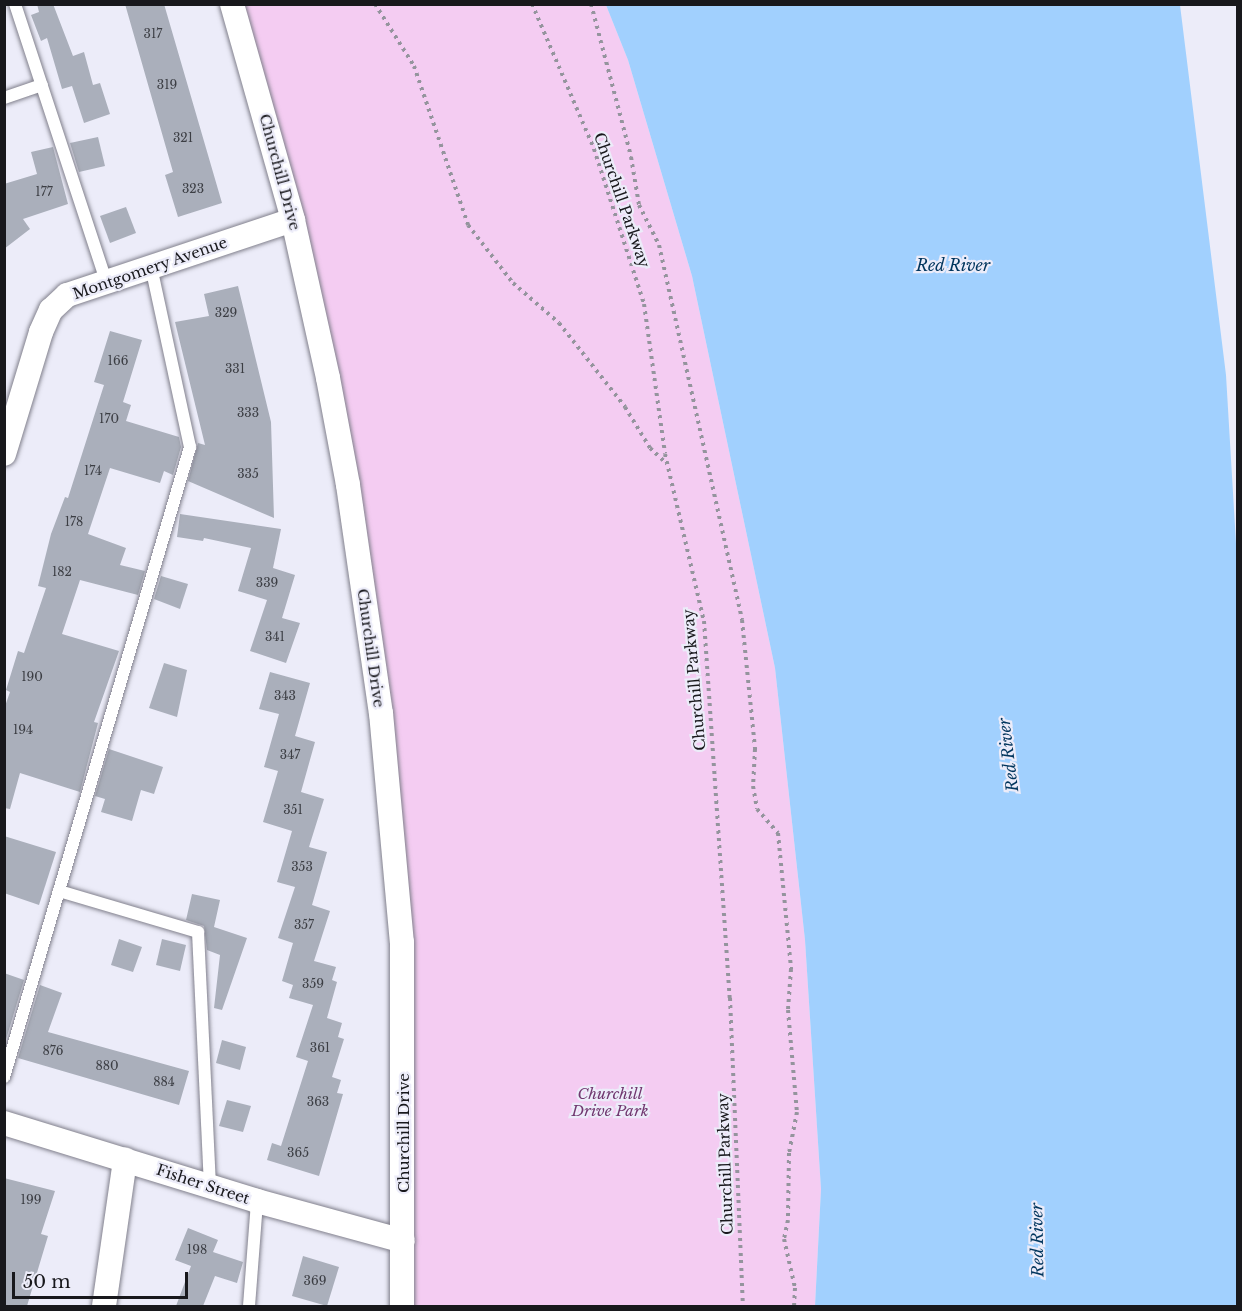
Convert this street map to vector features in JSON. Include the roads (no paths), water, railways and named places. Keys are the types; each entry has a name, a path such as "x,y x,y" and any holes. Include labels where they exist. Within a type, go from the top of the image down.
{"street":[{"name":"Churchill Drive","path":"232,4 293,220 348,485 381,713 402,942 402,1306"},
{"name":"Montgomery Avenue","path":"4,454 51,310 67,295 106,280 293,220"},
{"name":"Fisher Street","path":"4,1123 257,1201 403,1241"},
{"path":"104,1306 126,1160"}],"lane":[{"path":"15,4 106,280"},
{"path":"4,98 42,85"},
{"path":"4,1077 190,447 151,266"},
{"path":"59,891 198,932 210,1186"},
{"path":"249,1306 257,1201"}],"water":[{"name":"Red River","path":"606,5 1180,5 1226,375 1237,560 1237,1306 815,1306 821,1189 805,940 775,668 692,276 628,60"}],"park label":[{"name":"Churchill Drive Park","path":"610,1102"}]}
